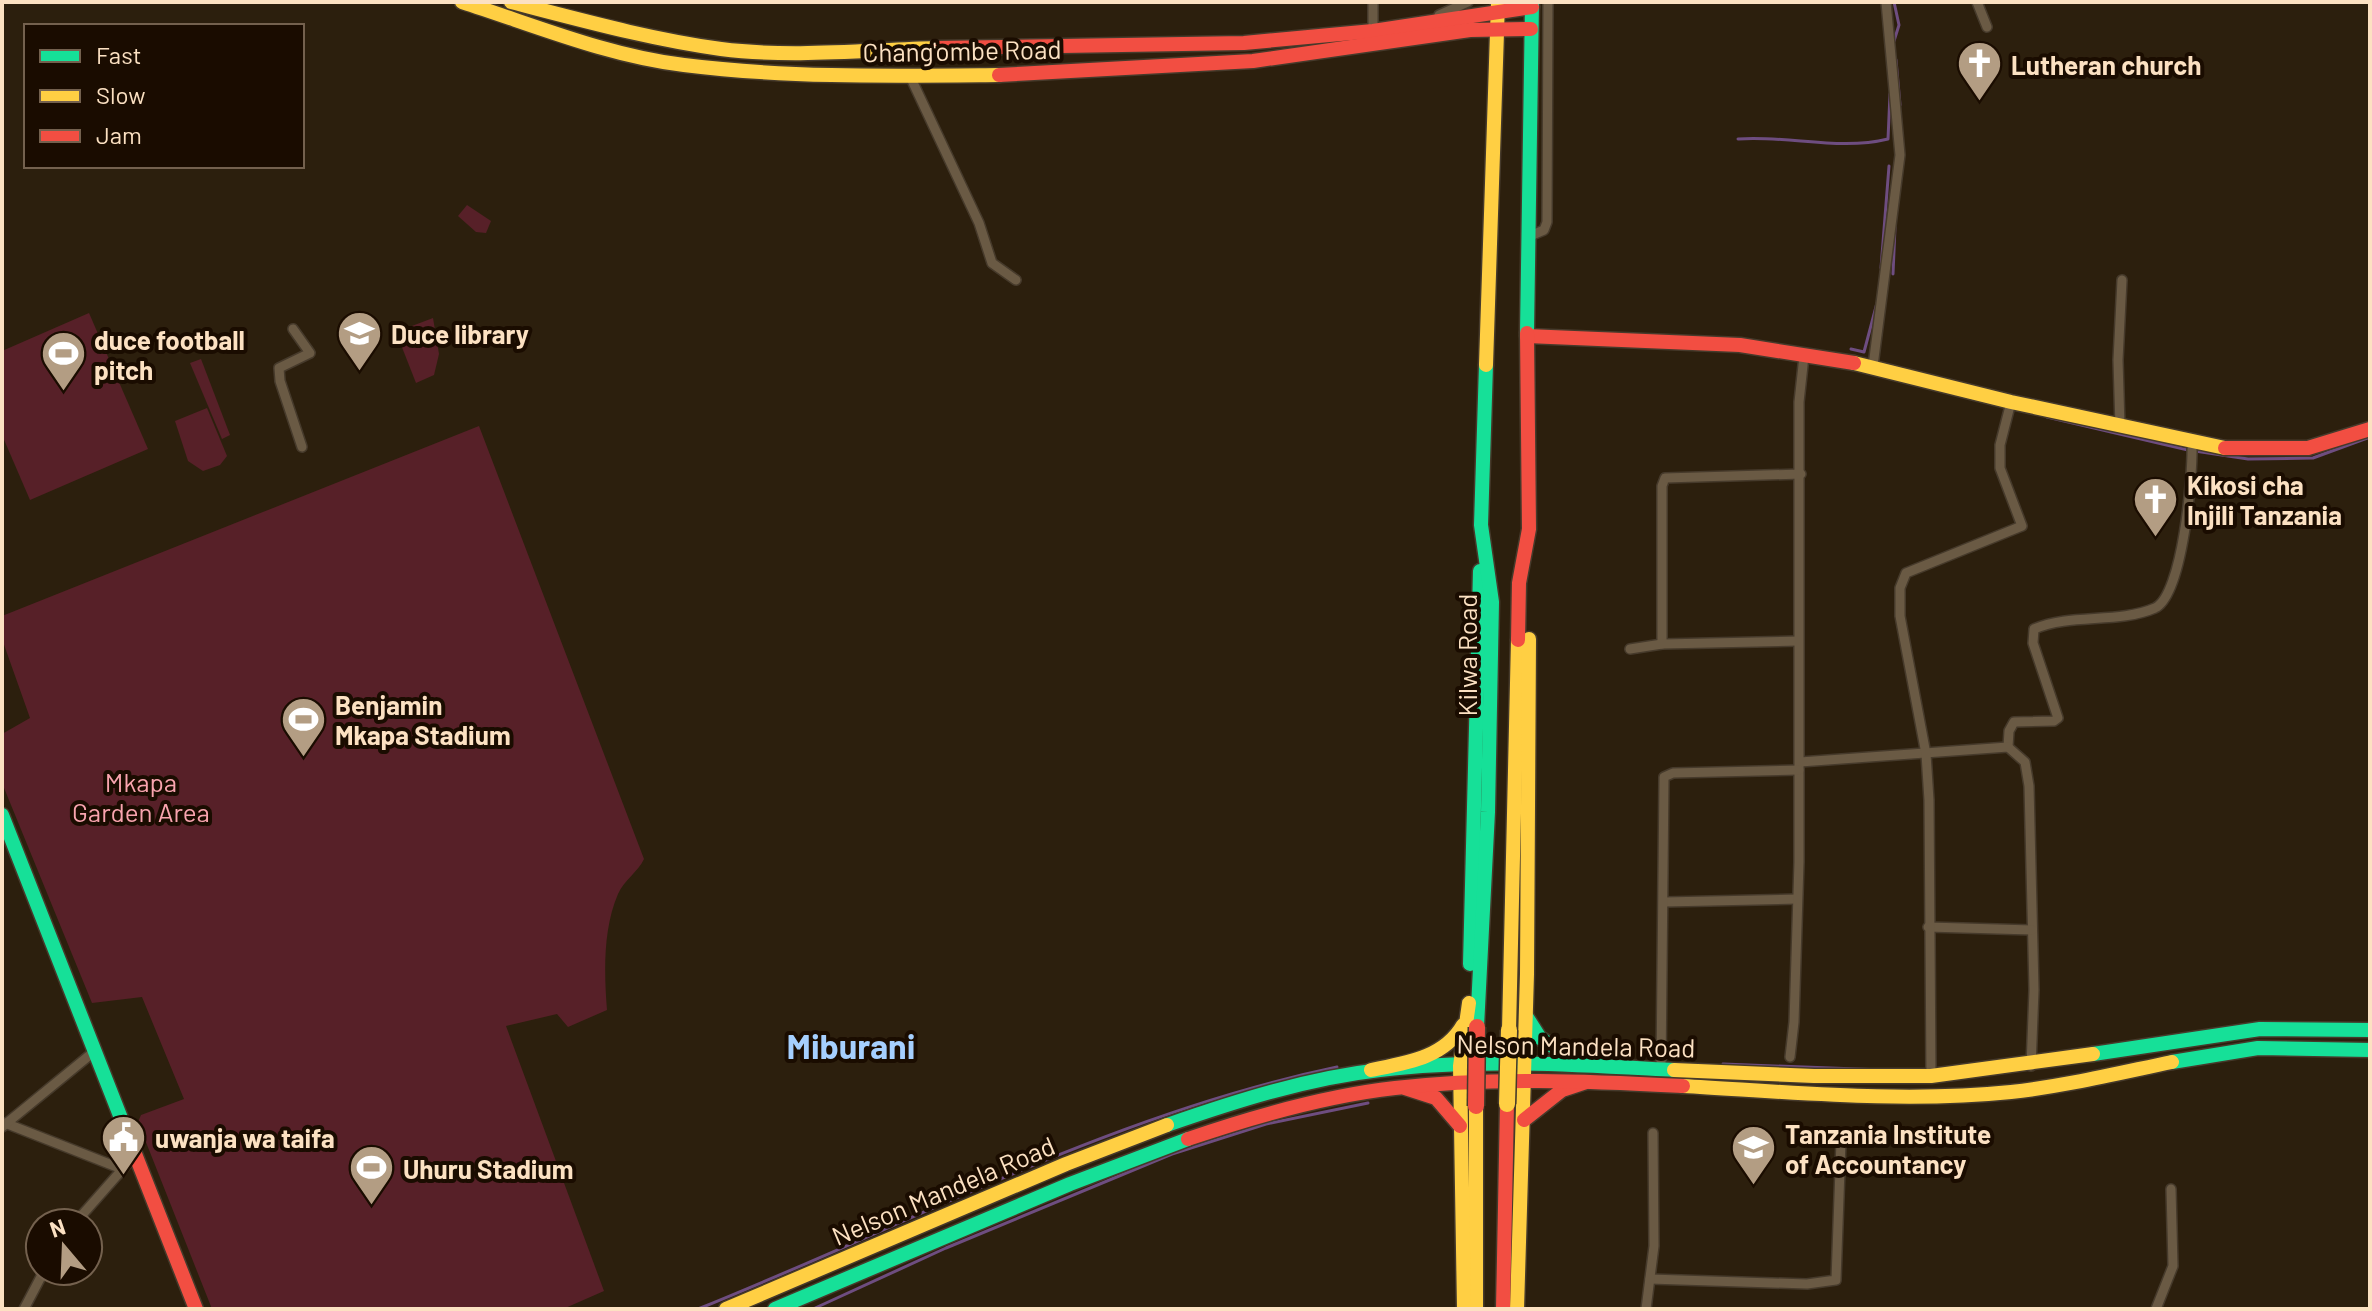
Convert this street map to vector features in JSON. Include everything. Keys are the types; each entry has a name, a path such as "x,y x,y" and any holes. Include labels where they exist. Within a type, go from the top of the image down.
{"main road":[{"name":"Chang'ombe Road","path":"462,2 607,49 682,65 780,74 1047,73 1253,61 1466,16 1494,5 1537,4"},
{"name":"Chang'ombe Road","path":"511,2 647,37 723,49 778,53 1103,43 1244,43 1373,31 1466,16 1498,29 1531,29"},
{"name":"Kilwa Road","path":"1503,1309 1519,583 1529,529 1527,336 1531,29 1537,4"},
{"name":"Kilwa Road","path":"1476,1309 1477,1027 1488,812 1492,602 1481,525 1487,266 1498,54 1494,5"},
{"path":"1466,16 1498,54"},
{"path":"1527,336 1740,345 1873,366 2011,402 2227,448 2308,448 2370,429"},
{"path":"1464,1309 1461,1074 1468,1011 1481,525"},
{"path":"1517,1309 1525,1081 1529,529"},
{"path":"2,816 196,1309"},
{"path":"1371,1070 1421,1057 1452,1043 1468,1011"},
{"path":"1525,1014 1540,1038 1580,1064"},
{"name":"Nelson Mandela Road","path":"775,1309 1195,1133 1301,1103 1405,1088 1461,1074 1524,1063 1931,1076 2031,1066 2255,1029 2370,1030"},
{"name":"Nelson Mandela Road","path":"726,1309 1030,1179 1169,1124 1248,1098 1371,1070 1843,1097 1952,1096 1992,1094 2107,1077 2224,1052 2297,1047 2370,1050"},
{"path":"1524,1120 1562,1090 1586,1082"},
{"path":"1405,1088 1436,1098 1460,1126"}],"street":[{"path":"1373,2 1373,31"},
{"path":"1873,366 1900,155 1886,2"},
{"path":"1977,2 1987,27"},
{"path":"1530,236 1544,230 1547,222 1537,4"},
{"path":"909,74 979,223 992,263 1016,280"},
{"path":"2120,427 2118,360 2122,280"},
{"path":"293,329 310,353 279,368 280,381 302,447"},
{"path":"1790,1057 1794,1022 1797,899 1800,379 1804,356"},
{"path":"1931,1076 1928,927 1931,847 1926,754 1910,677 1900,588 1906,573 2022,526 2000,468 2000,445 2011,402"},
{"path":"2008,747 2009,731 2014,722 2054,721 2058,718 2033,643 2034,629 2055,622 2147,610 2165,600 2173,584 2180,551 2192,443"},
{"path":"1662,644 1662,486 1665,478 1801,474"},
{"path":"1630,649 1662,644 1798,641"},
{"path":"1661,1069 1664,777 1673,773 1799,766 2008,747 2020,754 2027,772 2032,930 2031,1066"},
{"path":"1664,902 1797,899"},
{"path":"1928,927 2032,930"},
{"path":"4,1125 96,1050"},
{"path":"4,1125 122,1169"},
{"path":"1646,1309 1654,1220 1653,1133"},
{"path":"1650,1279 1807,1284 1836,1280 1841,1141"},
{"path":"89,1207 135,1155"},
{"path":"2156,1309 2173,1266 2171,1189"},
{"path":"24,1309 36,1287"}],"green space":[{"path":"467,205 491,221 486,233 476,232 458,216"},
{"name":"duce football pitch","path":"89,313 148,449 30,500 2,435 2,351"},
{"path":"433,318 439,354 434,375 416,383 396,332"},
{"path":"201,359 230,435 222,439 190,363"},
{"path":"207,408 227,456 220,465 203,471 188,461 175,421"},
{"name":"Benjamin Mkapa Stadium","path":"479,426 644,859 621,889 613,907 605,966 607,1010 568,1027 557,1014 506,1026 604,1291 563,1309 212,1309 138,1122 141,1115 184,1099 142,997 92,1003 2,783 2,734 30,718 2,639 2,616"}],"waterway":[{"path":"1894,2 1899,25 1894,41"},
{"path":"1896,60 1900,105"},
{"path":"1738,139 1851,144 1888,139 1890,94"},
{"path":"1881,268 1889,166"},
{"path":"1893,274 1895,227"},
{"path":"1851,349 1864,352 1877,303"},
{"path":"2047,417 2188,450"},
{"path":"2195,451 2248,459 2313,458 2370,437"},
{"path":"1723,1064 1883,1070"},
{"path":"698,1309 1092,1142 1254,1087 1337,1067"},
{"path":"813,1309 946,1248 1172,1154 1266,1124 1368,1103"}],"traffic: fast":[{"path":"1527,333 1532,2"},
{"path":"1477,1027 1488,812 1492,602 1481,525 1486,365"},
{"path":"1470,964 1480,571"},
{"path":"2,815 128,1136"},
{"path":"1526,1016 1540,1038 1580,1064"},
{"path":"2093,1054 2260,1029 2370,1030"},
{"path":"2172,1062 2258,1048 2370,1050"},
{"path":"1167,1125 1272,1092 1380,1070 1490,1063 1674,1070"},
{"path":"775,1309 1070,1184 1188,1139"}],"traffic: slow":[{"path":"462,2 627,55 684,65 802,74 999,75"},
{"path":"511,2 641,34 748,52 936,48"},
{"path":"1486,365 1498,2"},
{"path":"1854,363 2011,402 2225,448"},
{"path":"1517,1309 1527,974 1529,639"},
{"path":"1509,1030 1518,640"},
{"path":"1464,1309 1460,1066 1469,1003"},
{"path":"1371,1070 1435,1052 1446,1045 1463,1025"},
{"path":"1507,1104 1509,1030"},
{"path":"1674,1070 1814,1076 1931,1076 2093,1054"},
{"path":"1683,1086 1847,1095 1970,1095 2052,1086 2172,1062"},
{"path":"1476,1106 1476,1309"},
{"path":"726,1309 1066,1164 1167,1125"}],"traffic: jam":[{"path":"936,48 1244,43 1373,31 1532,7"},
{"path":"999,75 1253,61 1470,30 1531,29"},
{"path":"1518,640 1519,583 1529,529 1527,333"},
{"path":"1527,336 1740,345 1854,363"},
{"path":"2225,448 2308,448 2370,429"},
{"path":"1476,1106 1477,1027"},
{"path":"1188,1139 1290,1108 1395,1088 1503,1081 1683,1086"},
{"path":"1524,1120 1562,1090 1586,1082"},
{"path":"1405,1088 1436,1098 1460,1126"},
{"path":"1503,1309 1507,1104"},
{"path":"128,1136 196,1309"}],"place":[{"name":"Lutheran church","path":"1980,103"},
{"name":"Duce library","path":"360,372"},
{"name":"duce football pitch","path":"63,393"},
{"name":"Kikosi cha Injili Tanzania","path":"2156,538"},
{"name":"Benjamin Mkapa Stadium","path":"304,758"},
{"name":"uwanja wa taifa","path":"124,1176"},
{"name":"Tanzania Institute of Accountancy","path":"1754,1187"},
{"name":"Uhuru Stadium","path":"372,1207"}],"district":[{"name":"Miburani","path":"851,1045"}],"park label":[{"name":"Mkapa Garden Area","path":"141,796"}]}
